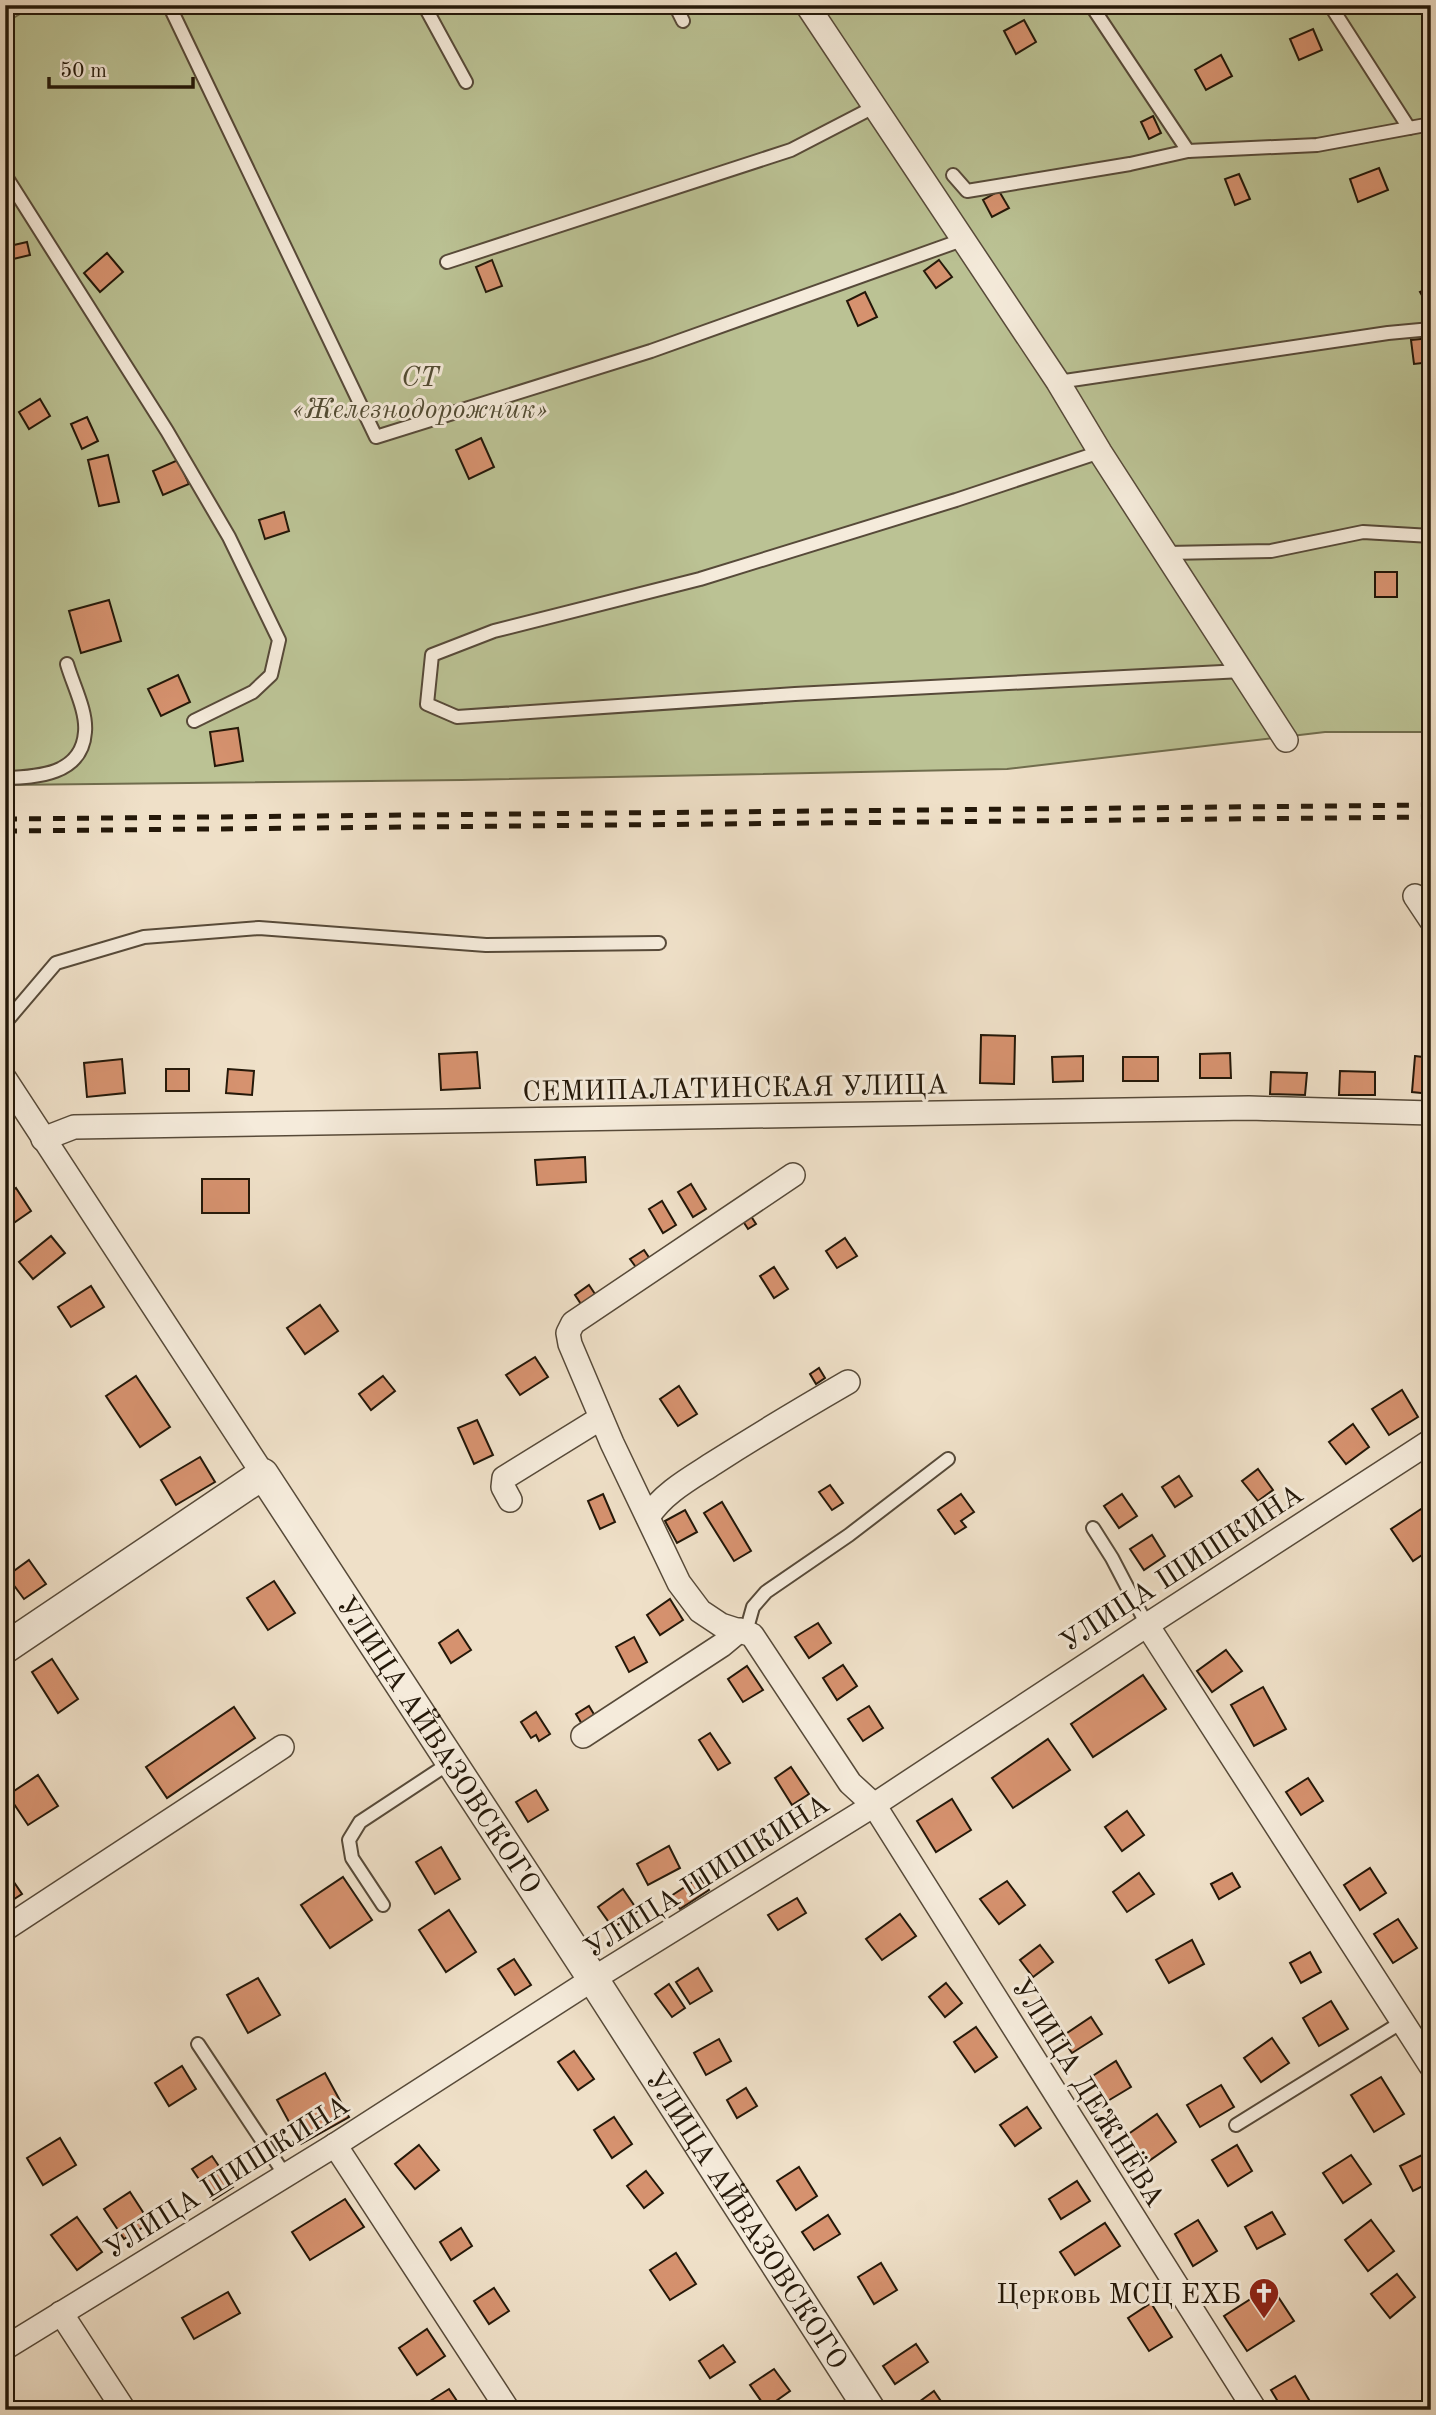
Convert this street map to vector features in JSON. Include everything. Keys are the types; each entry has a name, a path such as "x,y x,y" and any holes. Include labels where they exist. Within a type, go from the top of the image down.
{"street":[{"path":"807,5 1058,382 1100,452 1286,740"},
{"path":"1416,896 1431,920"},
{"name":"УЛИЦА АЙВАЗОВСКОГО","path":"5,1079 452,1762 870,2410"},
{"name":"СЕМИПАЛАТИНСКАЯ УЛИЦА","path":"43,1139 74,1127 1249,1108 1431,1113"},
{"path":"743,1631 721,1625 700,1611 679,1583 601,1418 570,1344 568,1333 573,1323 584,1315 793,1175"},
{"path":"648,1517 656,1504 692,1478 848,1382"},
{"path":"510,1500 502,1487 505,1478 601,1418"},
{"name":"УЛИЦА ШИШКИНА","path":"5,2348 335,2145 593,1979 874,1805 1147,1625 1427,1451"},
{"path":"5,1648 263,1474"},
{"path":"1147,1625 1431,2066"},
{"path":"583,1736 743,1631"},
{"name":"УЛИЦА ДЕЖНЁВА","path":"743,1631 752,1635 850,1783 874,1805 1255,2410"},
{"path":"5,1929 282,1746"},
{"path":"335,2145 508,2410"},
{"path":"61,2313 124,2410"}],"lane":[{"path":"169,5 376,438 651,351 962,240"},
{"path":"424,5 466,82"},
{"path":"675,5 683,22"},
{"path":"1091,5 1188,151"},
{"path":"1330,5 1409,128"},
{"path":"447,262 790,150 874,107"},
{"path":"953,175 967,191 1130,164 1188,151 1317,145 1431,124"},
{"path":"5,175 167,431 229,537 279,640 271,675 253,692 194,721"},
{"path":"1058,382 1431,329"},
{"path":"1100,452 956,500 700,579 494,631 432,655 427,705 457,718 795,694 1242,671"},
{"path":"1167,552 1270,551 1363,532 1431,536"},
{"path":"5,778 37,777 55,773 80,750 85,732 67,664"},
{"path":"5,1023 56,963 144,937 259,928 486,945 659,943"},
{"path":"743,1631 753,1607 766,1592 849,1535 948,1459"},
{"path":"1093,1528 1147,1625"},
{"path":"383,1905 352,1858 349,1840 360,1822 452,1762"},
{"path":"1236,2125 1402,2022"},
{"path":"198,2043 285,2175"}],"green space":[{"name":"СТ «Железнодорожник»","path":"35,5 1431,5 1431,732 1325,732 1007,769 462,780 5,785 5,23"}],"building":[{"path":"1024,20 1036,42 1016,54 1004,31"},
{"path":"1313,29 1322,50 1299,60 1290,39"},
{"path":"1221,55 1232,76 1206,90 1195,70"},
{"path":"1153,116 1161,133 1149,139 1141,122"},
{"path":"1379,168 1388,190 1358,202 1350,179"},
{"path":"1239,174 1250,199 1235,205 1225,179"},
{"path":"999,191 1009,208 992,217 983,200"},
{"path":"27,242 30,255 5,261 5,247"},
{"path":"107,253 123,272 100,292 84,273"},
{"path":"492,260 502,286 486,292 476,267"},
{"path":"939,260 952,277 936,288 924,271"},
{"path":"1431,287 1431,311 1420,292"},
{"path":"865,292 877,317 858,326 847,301"},
{"path":"1431,338 1431,362 1414,364 1411,340"},
{"path":"40,399 50,416 29,429 19,412"},
{"path":"87,417 98,441 82,449 71,424"},
{"path":"481,438 494,467 469,479 456,450"},
{"path":"108,455 119,502 99,506 88,460"},
{"path":"178,460 189,484 163,495 153,471"},
{"path":"284,512 289,531 265,539 259,520"},
{"path":"1375,572 1397,572 1397,597 1375,597"},
{"path":"109,600 121,641 81,653 69,611"},
{"path":"178,675 190,702 161,716 148,689"},
{"path":"238,728 243,761 215,766 210,732"},
{"path":"981,1035 1015,1036 1014,1084 980,1083"},
{"path":"477,1052 480,1088 441,1090 439,1054"},
{"path":"1230,1053 1231,1078 1200,1078 1200,1054"},
{"path":"1083,1056 1083,1081 1053,1082 1052,1057"},
{"path":"1415,1056 1431,1058 1431,1094 1412,1092"},
{"path":"1123,1057 1158,1057 1158,1081 1123,1081"},
{"path":"122,1059 125,1093 87,1097 84,1063"},
{"path":"166,1069 189,1069 189,1091 166,1091"},
{"path":"228,1069 254,1071 252,1095 226,1093"},
{"path":"1340,1071 1375,1072 1375,1095 1339,1095"},
{"path":"1271,1072 1307,1073 1305,1095 1270,1094"},
{"path":"585,1157 586,1182 537,1185 535,1160"},
{"path":"202,1179 249,1179 249,1213 202,1213"},
{"path":"691,1184 706,1209 693,1217 678,1192"},
{"path":"16,1188 31,1211 5,1229 5,1196"},
{"path":"662,1201 676,1225 663,1233 649,1209"},
{"path":"749,1213 756,1224 748,1229 741,1218"},
{"path":"51,1236 65,1253 33,1279 19,1262"},
{"path":"845,1238 857,1256 837,1268 826,1251"},
{"path":"644,1250 652,1262 638,1270 630,1259"},
{"path":"774,1267 788,1289 774,1298 760,1276"},
{"path":"589,1285 597,1297 583,1307 575,1295"},
{"path":"91,1286 104,1307 71,1327 58,1307"},
{"path":"320,1305 338,1331 305,1354 287,1328"},
{"path":"535,1357 548,1377 520,1395 506,1375"},
{"path":"819,1368 825,1378 816,1384 810,1374"},
{"path":"136,1376 170,1427 140,1447 106,1396"},
{"path":"383,1376 395,1391 371,1410 359,1394"},
{"path":"679,1386 697,1414 678,1426 660,1399"},
{"path":"1402,1390 1418,1417 1389,1435 1372,1409"},
{"path":"477,1420 493,1455 474,1464 458,1428"},
{"path":"1353,1424 1369,1447 1346,1464 1329,1442"},
{"path":"200,1457 215,1482 176,1505 161,1480"},
{"path":"1258,1469 1273,1490 1258,1501 1242,1481"},
{"path":"1179,1476 1192,1496 1175,1507 1162,1487"},
{"path":"830,1485 843,1503 832,1510 819,1492"},
{"path":"603,1494 615,1522 600,1529 588,1501"},
{"path":"961,1494 974,1512 961,1521 966,1527 955,1534 938,1510"},
{"path":"1122,1494 1137,1516 1119,1528 1104,1506"},
{"path":"722,1502 751,1551 734,1561 704,1513"},
{"path":"1421,1509 1431,1523 1431,1549 1413,1561 1391,1529"},
{"path":"685,1510 697,1532 677,1543 665,1521"},
{"path":"1152,1535 1165,1556 1144,1570 1130,1549"},
{"path":"29,1560 46,1584 24,1599 7,1576"},
{"path":"274,1581 295,1613 268,1630 247,1598"},
{"path":"670,1599 683,1620 660,1635 647,1615"},
{"path":"818,1623 831,1643 809,1658 795,1637"},
{"path":"458,1630 471,1650 451,1663 439,1643"},
{"path":"634,1637 647,1662 629,1672 616,1647"},
{"path":"1226,1650 1242,1671 1212,1692 1197,1671"},
{"path":"52,1659 78,1699 58,1713 32,1672"},
{"path":"843,1665 857,1686 837,1700 823,1678"},
{"path":"747,1666 763,1690 743,1702 728,1679"},
{"path":"1143,1675 1166,1709 1093,1757 1071,1724"},
{"path":"1263,1687 1286,1729 1254,1746 1231,1705"},
{"path":"589,1706 595,1716 582,1724 576,1714"},
{"path":"869,1706 883,1728 863,1741 848,1719"},
{"path":"234,1707 255,1738 167,1798 146,1767"},
{"path":"536,1712 550,1734 539,1741 536,1735 531,1738 521,1722"},
{"path":"710,1733 730,1763 718,1770 699,1740"},
{"path":"1048,1739 1070,1770 1013,1808 992,1778"},
{"path":"791,1767 809,1794 792,1805 775,1778"},
{"path":"38,1775 58,1806 28,1825 8,1795"},
{"path":"1308,1778 1323,1801 1301,1815 1286,1792"},
{"path":"536,1790 548,1810 528,1822 516,1802"},
{"path":"952,1799 971,1830 936,1852 917,1821"},
{"path":"1127,1811 1144,1835 1122,1851 1105,1827"},
{"path":"669,1846 680,1868 648,1885 637,1864"},
{"path":"441,1847 460,1879 435,1894 416,1862"},
{"path":"1370,1868 1386,1893 1360,1910 1344,1885"},
{"path":"5,1869 22,1894 5,1905"},
{"path":"1139,1873 1154,1894 1127,1912 1113,1892"},
{"path":"1232,1873 1240,1887 1219,1899 1211,1884"},
{"path":"343,1877 372,1920 330,1948 301,1905"},
{"path":"700,1877 709,1890 680,1909 671,1896"},
{"path":"1007,1881 1025,1905 999,1924 980,1899"},
{"path":"623,1889 638,1911 613,1928 598,1907"},
{"path":"797,1898 806,1913 778,1930 768,1915"},
{"path":"449,1910 476,1952 446,1972 419,1930"},
{"path":"900,1914 916,1936 882,1960 866,1939"},
{"path":"1398,1919 1417,1948 1393,1963 1374,1934"},
{"path":"1192,1940 1204,1964 1169,1983 1156,1960"},
{"path":"1040,1945 1053,1962 1033,1977 1020,1960"},
{"path":"1310,1952 1321,1972 1301,1983 1290,1963"},
{"path":"514,1959 531,1985 515,1995 498,1969"},
{"path":"698,1968 712,1991 690,2004 676,1982"},
{"path":"258,1978 280,2015 248,2033 227,1995"},
{"path":"946,1983 962,2003 945,2017 929,1997"},
{"path":"669,1984 685,2008 672,2017 655,1994"},
{"path":"1331,2001 1348,2029 1319,2046 1303,2018"},
{"path":"1091,2017 1102,2034 1072,2053 1061,2037"},
{"path":"976,2027 997,2057 975,2072 954,2042"},
{"path":"1272,2038 1289,2063 1261,2082 1244,2058"},
{"path":"719,2039 731,2061 706,2075 694,2053"},
{"path":"574,2051 594,2079 578,2090 558,2062"},
{"path":"1116,2061 1131,2087 1106,2102 1091,2077"},
{"path":"182,2066 196,2089 169,2106 155,2083"},
{"path":"325,2073 349,2117 301,2144 277,2100"},
{"path":"1381,2077 1404,2114 1374,2132 1351,2095"},
{"path":"1221,2085 1234,2107 1200,2127 1187,2105"},
{"path":"746,2088 757,2106 737,2118 727,2100"},
{"path":"1027,2107 1041,2128 1015,2146 1000,2125"},
{"path":"1157,2114 1176,2142 1146,2163 1127,2135"},
{"path":"614,2117 632,2144 612,2158 594,2130"},
{"path":"60,2138 76,2165 43,2185 27,2158"},
{"path":"419,2145 439,2170 415,2189 395,2164"},
{"path":"1237,2145 1252,2171 1228,2186 1212,2160"},
{"path":"1430,2151 1431,2182 1413,2191 1400,2166"},
{"path":"1351,2155 1371,2184 1343,2203 1323,2173"},
{"path":"212,2156 233,2187 213,2200 192,2169"},
{"path":"799,2167 817,2196 796,2210 777,2181"},
{"path":"646,2171 663,2193 644,2208 627,2186"},
{"path":"1077,2181 1090,2201 1061,2219 1049,2199"},
{"path":"130,2192 150,2223 124,2239 104,2209"},
{"path":"345,2199 364,2227 310,2260 292,2232"},
{"path":"1272,2212 1285,2234 1257,2249 1245,2227"},
{"path":"828,2215 840,2234 814,2250 802,2232"},
{"path":"77,2217 102,2252 77,2270 51,2235"},
{"path":"1198,2220 1217,2251 1193,2266 1175,2234"},
{"path":"1371,2220 1394,2251 1368,2271 1345,2240"},
{"path":"1105,2223 1120,2246 1075,2275 1060,2252"},
{"path":"461,2228 472,2246 451,2260 440,2242"},
{"path":"676,2253 696,2284 670,2300 650,2270"},
{"path":"881,2263 897,2290 874,2304 858,2277"},
{"path":"1397,2274 1415,2297 1390,2318 1371,2294"},
{"path":"1271,2286 1294,2321 1247,2351 1224,2316"},
{"path":"494,2288 509,2311 489,2324 474,2301"},
{"path":"228,2292 240,2313 194,2339 182,2318"},
{"path":"1151,2303 1172,2337 1149,2351 1128,2318"},
{"path":"427,2329 445,2356 417,2375 399,2348"},
{"path":"916,2344 928,2362 895,2384 883,2366"},
{"path":"723,2345 735,2362 710,2378 699,2361"},
{"path":"774,2369 790,2391 766,2408 750,2385"},
{"path":"1295,2376 1315,2410 1283,2410 1271,2390"},
{"path":"449,2389 463,2410 420,2410 419,2408"},
{"path":"934,2391 947,2410 915,2410 912,2407"}],"railway":[{"path":"5,819 1431,805"},
{"path":"5,831 1431,817"}],"place":[{"name":"Церковь МСЦ ЕХБ","path":"1264,2320"}]}
